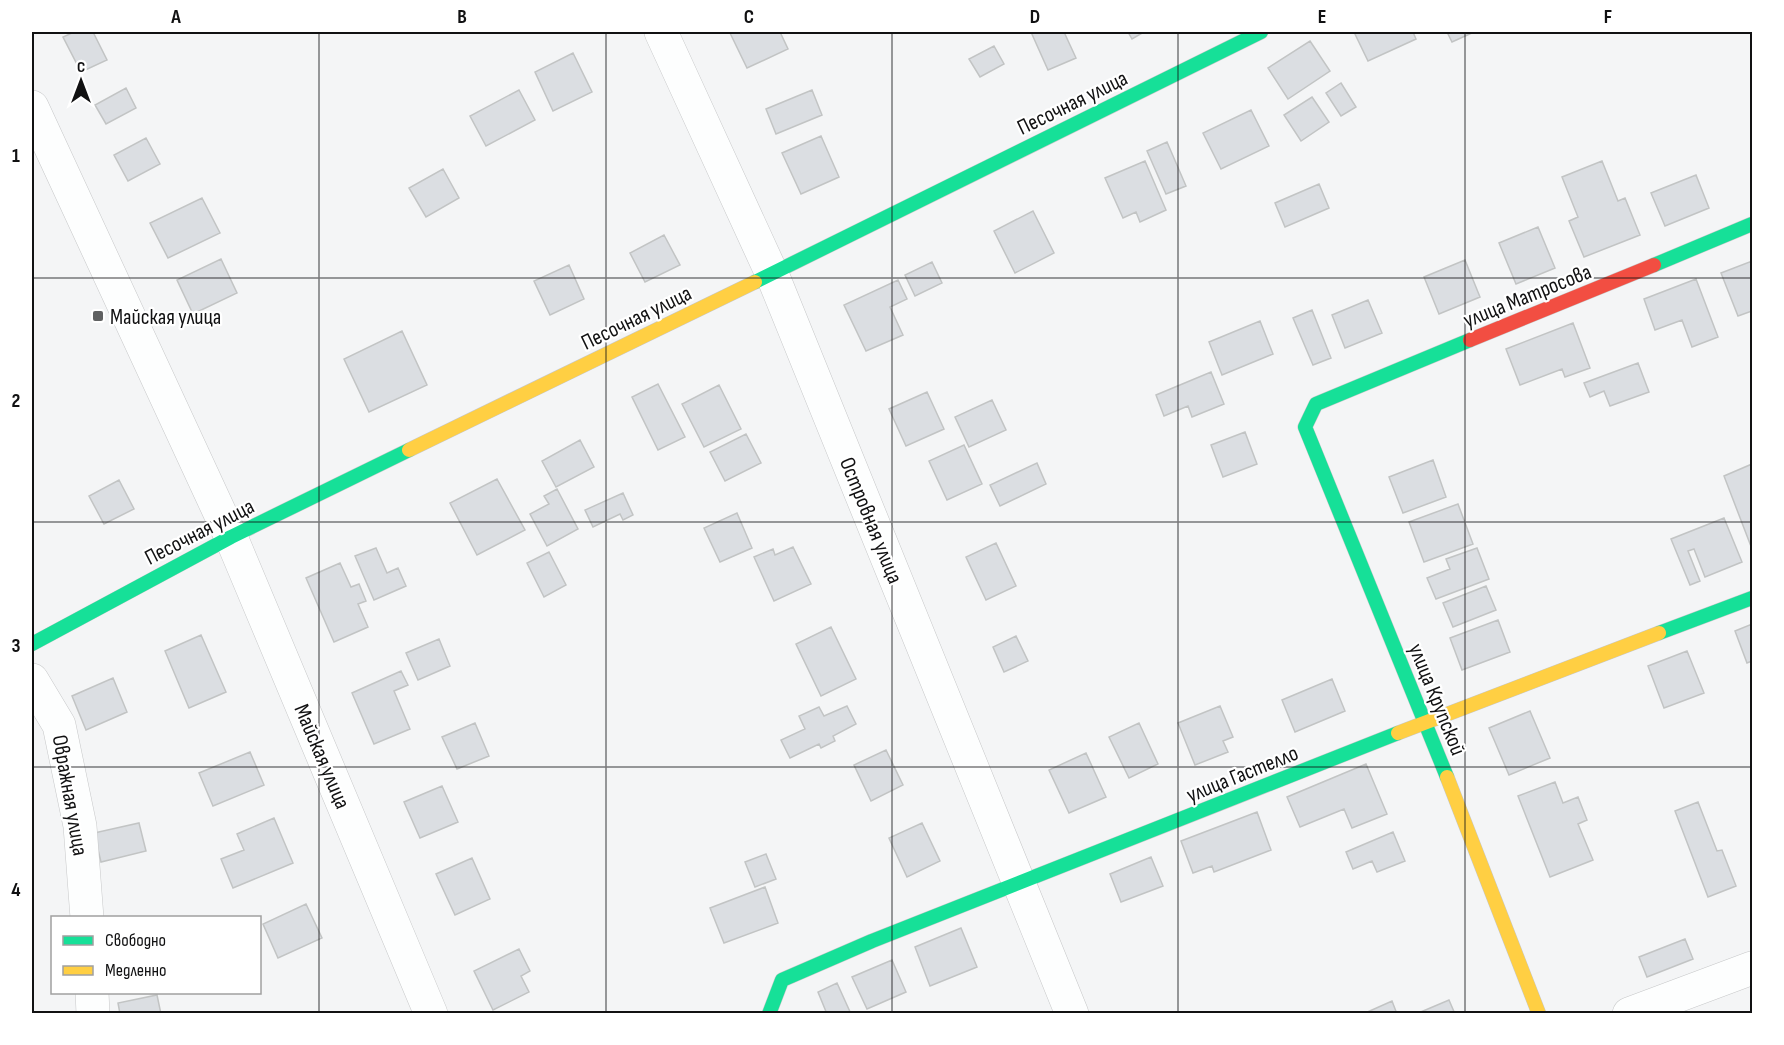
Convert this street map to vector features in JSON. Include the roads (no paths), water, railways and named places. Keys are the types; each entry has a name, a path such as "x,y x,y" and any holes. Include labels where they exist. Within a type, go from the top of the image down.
{"street":[{"name":"Островная улица","path":"661,32 772,274 1072,1014"},
{"name":"Песочная улица","path":"32,644 231,537 772,274 1261,32"},
{"name":"Майская улица","path":"32,106 231,537 431,1014"},
{"name":"улица Матросова","path":"1316,404 1752,224"},
{"name":"улица Крупской","path":"1316,404 1305,427 1426,722 1539,1014"},
{"name":"улица Гастелло","path":"769,1014 782,980 872,941 1426,722 1752,598"},
{"name":"Овражная улица","path":"32,680 59,725 80,826 87,916"},
{"path":"1629,1014 1752,968"},
{"path":"92,994 93,1014"}],"place":[{"name":"Майская улица","path":"98,316"}]}
